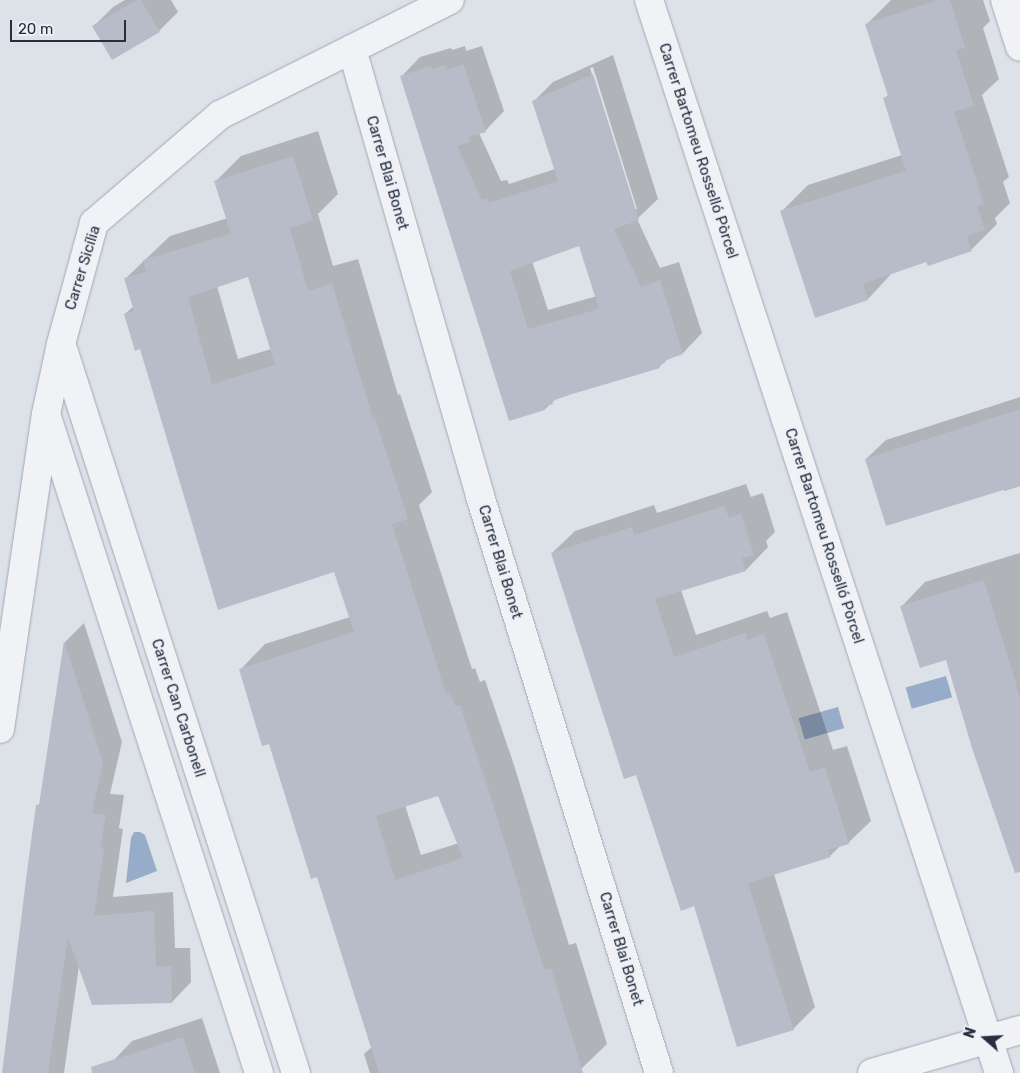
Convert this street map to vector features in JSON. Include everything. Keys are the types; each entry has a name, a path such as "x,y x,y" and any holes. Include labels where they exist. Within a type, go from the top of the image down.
{"street":[{"name":"Carrer Sicília","path":"0,729 46,414 61,344 94,223 220,115 450,0"},
{"name":"Carrer Bartomeu Rosselló Pòrcel","path":"649,0 999,1073"},
{"path":"1006,0 1020,46"},
{"name":"Carrer Blai Bonet","path":"352,49 480,496 659,1073"},
{"name":"Carrer Can Carbonell","path":"61,344 296,1073"},
{"path":"46,414 259,1073"},
{"path":"872,1073 1020,1030"}],"water":[{"path":"946,676 952,697 912,709 906,688"},
{"path":"838,707 844,728 805,739 799,718"},
{"path":"134,832 140,832 145,835 157,871 126,883 131,838"}],"building":[{"path":"137,0 141,0 160,32 112,60 92,26"},
{"path":"939,0 950,0 965,48 956,50 974,106 954,112 984,204 977,206 985,230 967,236 972,251 928,266 926,262 863,284 868,300 815,318 780,211 906,171 883,98 888,96 865,24"},
{"path":"463,64 486,132 469,137 470,142 457,146 482,200 487,198 489,203 558,181 532,101 593,74 639,220 614,229 641,287 660,280 683,354 664,361 665,363 659,365 660,368 569,395 552,401 553,404 545,406 545,410 509,421 400,76 431,66 432,69 445,65 446,70","holes":["579,246 599,309 528,329 510,271"]},
{"path":"293,156 313,220 290,228 308,291 332,283 373,419 375,418 408,519 392,524 446,694 450,692 455,706 460,705 489,791 544,970 551,968 583,1073 379,1073 317,877 311,879 269,744 262,746 239,669 354,632 334,572 218,610 140,349 135,351 124,314 134,311 124,278 146,272 143,260 231,234 214,181","holes":["248,277 275,365 212,384 188,297","438,796 463,858 395,880 376,816"]},
{"path":"1020,409 1020,485 886,526 865,459"},
{"path":"724,506 729,518 741,514 754,555 742,558 746,571 655,599 674,657 745,633 747,640 764,634 810,772 825,767 849,844 828,850 831,857 748,883 794,1030 737,1047 694,906 681,911 636,775 624,779 551,553 632,527 634,535"},
{"path":"984,580 1020,697 1020,872 1015,873 972,748 946,660 920,668 900,606"},
{"path":"64,641 103,762 92,813 106,815 100,847 104,848 94,916 154,911 156,967 171,966 172,1003 92,1005 68,937 48,1073 2,1073 36,805 39,805"},
{"path":"183,1037 195,1073 92,1073 91,1067"}]}
